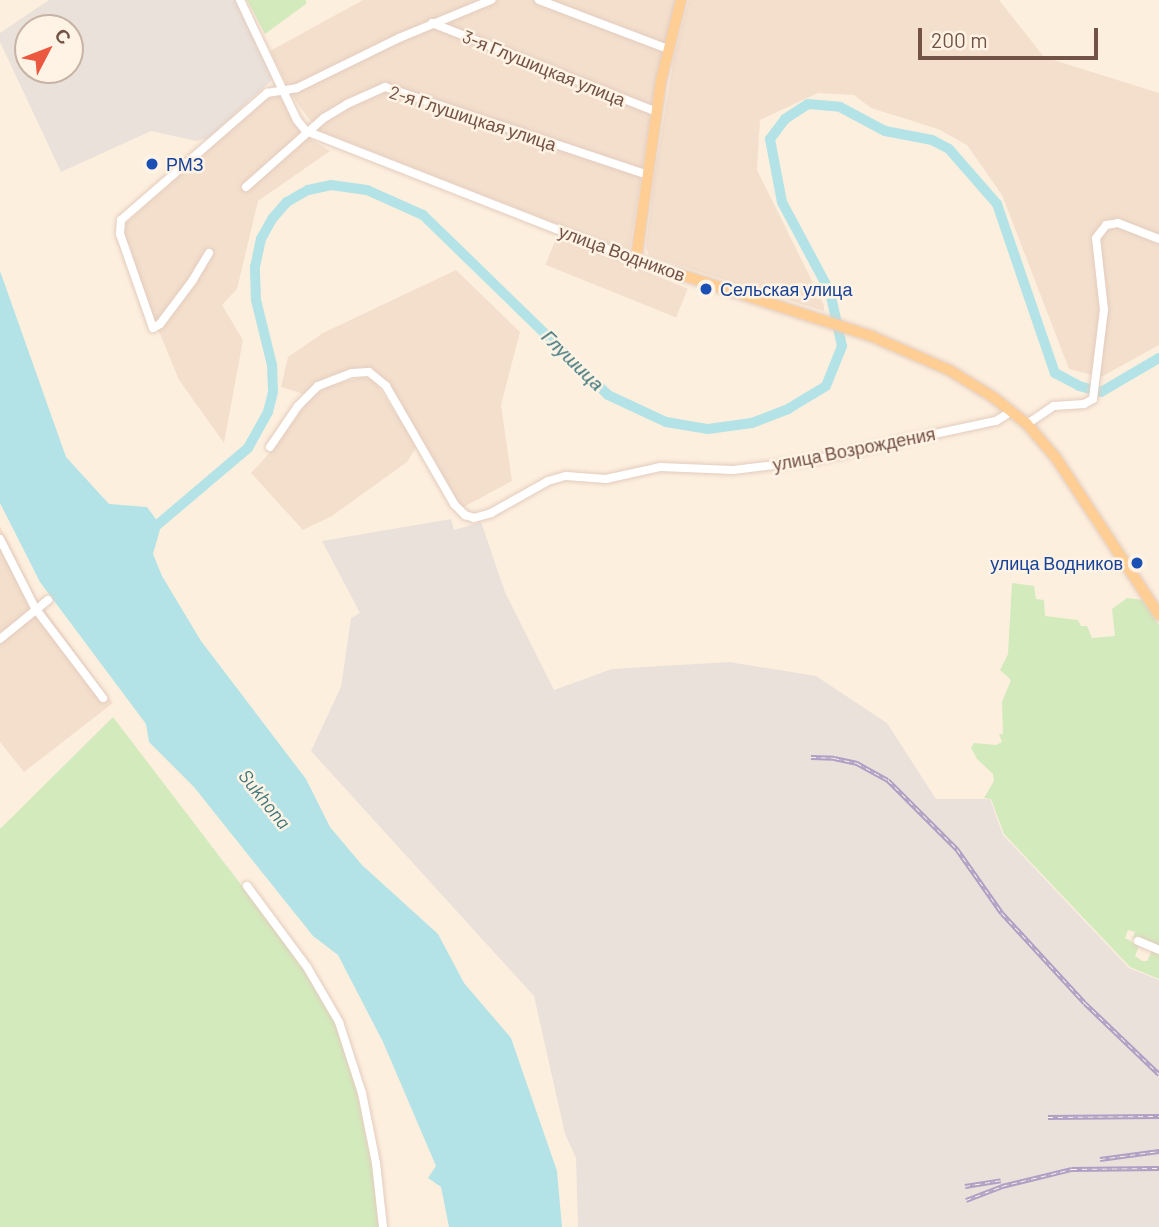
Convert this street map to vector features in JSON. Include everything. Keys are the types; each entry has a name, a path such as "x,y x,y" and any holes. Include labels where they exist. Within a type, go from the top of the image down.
{"main road":[{"path":"636,260 657,112 668,49 681,0"},
{"name":"улица Водников","path":"636,260 871,336 949,370 1012,411 1027,424 1062,466 1159,615"}],"street":[{"path":"240,0 297,120 306,131 246,187"},
{"path":"209,253 193,280 160,324 153,328 120,234 121,220 267,93 297,88 432,23 491,0"},
{"path":"539,0 668,49"},
{"name":"3-я Глушицкая улица","path":"432,23 657,112"},
{"name":"2-я Глушицкая улица","path":"306,131 347,104 380,88 390,88 648,175"},
{"name":"улица Водников","path":"306,131 636,260"},
{"path":"1027,424 1054,406 1093,400 1104,310 1096,238 1105,225 1118,223 1159,239"},
{"name":"улица Возрождения","path":"270,447 310,392 327,382 352,373 369,372 386,386 454,504 465,515 474,518 491,513 557,477 574,475 606,480 660,467 733,470 809,461 996,421 1012,411"},
{"path":"0,539 35,608 103,698"},
{"path":"0,639 48,600"},
{"path":"247,886 307,967 339,1022 362,1093 376,1163 383,1227"},
{"path":"1138,941 1159,950"}],"shaded area":[{"name":"РМЗ","path":"49,0 236,0 274,78 209,138 196,141 151,131 61,172 20,84 84,84 84,14 28,14"},
{"path":"363,0 676,0 652,107 629,252 317,130 293,97 270,51"},
{"path":"689,0 999,0 1044,57 1159,93 1159,345 1101,377 1069,369 1002,195 967,145 938,129 871,108 854,95 818,93 760,120 757,170 824,305 824,311 649,256 646,247 655,173 674,57"},
{"name":"РМЗ","path":"14,24 14,72 0,42 0,33"},
{"path":"280,95 294,122 306,136 330,151 258,201 237,289 222,305 243,340 224,443 179,380 155,322 124,233 125,224 266,99"},
{"path":"557,236 688,289 676,318 545,265"},
{"path":"456,270 520,332 501,405 512,481 462,508 398,398 377,372 361,367 327,377 304,394 281,387 288,357 323,333"},
{"path":"362,377 374,380 417,446 407,462 332,516 303,530 251,473 274,448 310,398 328,386"},
{"path":"451,519 454,530 481,522 505,592 554,690 612,669 729,662 816,676 887,723 936,799 990,799 1003,835 1129,968 1159,980 1159,1227 578,1227 576,1158 565,1134 534,996 311,751 341,687 351,618 360,613 322,541"},
{"path":"0,526 34,595 113,703 24,772 0,742"}],"green space":[{"path":"247,0 306,0 306,4 265,34"},
{"path":"1012,583 1034,586 1036,599 1044,600 1045,616 1078,620 1081,626 1087,626 1092,638 1115,636 1112,609 1127,598 1143,600 1159,625 1159,948 1133,938 1135,932 1128,930 1125,938 1139,946 1135,956 1142,961 1147,961 1152,951 1159,953 1159,979 1130,967 1004,834 991,799 984,798 994,781 993,774 977,759 971,748 974,743 996,745 1002,742 999,734 1003,734 1002,702 1011,680 1000,670 1008,654"},
{"path":"113,717 304,967 334,1016 356,1087 384,1227 0,1227 0,829"}],"water":[{"name":"Sukhona","path":"0,271 66,457 109,504 147,507 161,526 153,554 162,576 201,641 306,779 330,827 362,865 438,934 464,983 511,1038 557,1171 562,1227 449,1227 441,1187 428,1178 436,1166 383,1042 338,955 313,936 194,787 149,742 146,724 40,582 0,503"}],"waterway":[{"name":"Глушица","path":"149,532 248,448 268,412 273,392 272,365 256,300 255,267 261,239 272,219 287,202 308,190 331,185 367,190 423,215 608,395 666,422 708,429 752,423 788,409 826,386 842,346 830,292 782,202 770,139 785,119 808,104 840,107 885,131 932,140 949,149 997,204 1055,373 1079,386 1101,392 1159,358"}],"railway":[{"path":"811,757 857,763 888,780 957,849 1002,913 1085,1003 1159,1074"},
{"path":"1048,1117 1159,1116"},
{"path":"1100,1159 1159,1151"},
{"path":"966,1200 1002,1186 1072,1169 1159,1168"},
{"path":"965,1186 1001,1180"}],"place":[{"name":"РМЗ","path":"152,164"},
{"name":"Сельская улица","path":"706,289"},
{"name":"улица Водников","path":"1137,563"}]}
